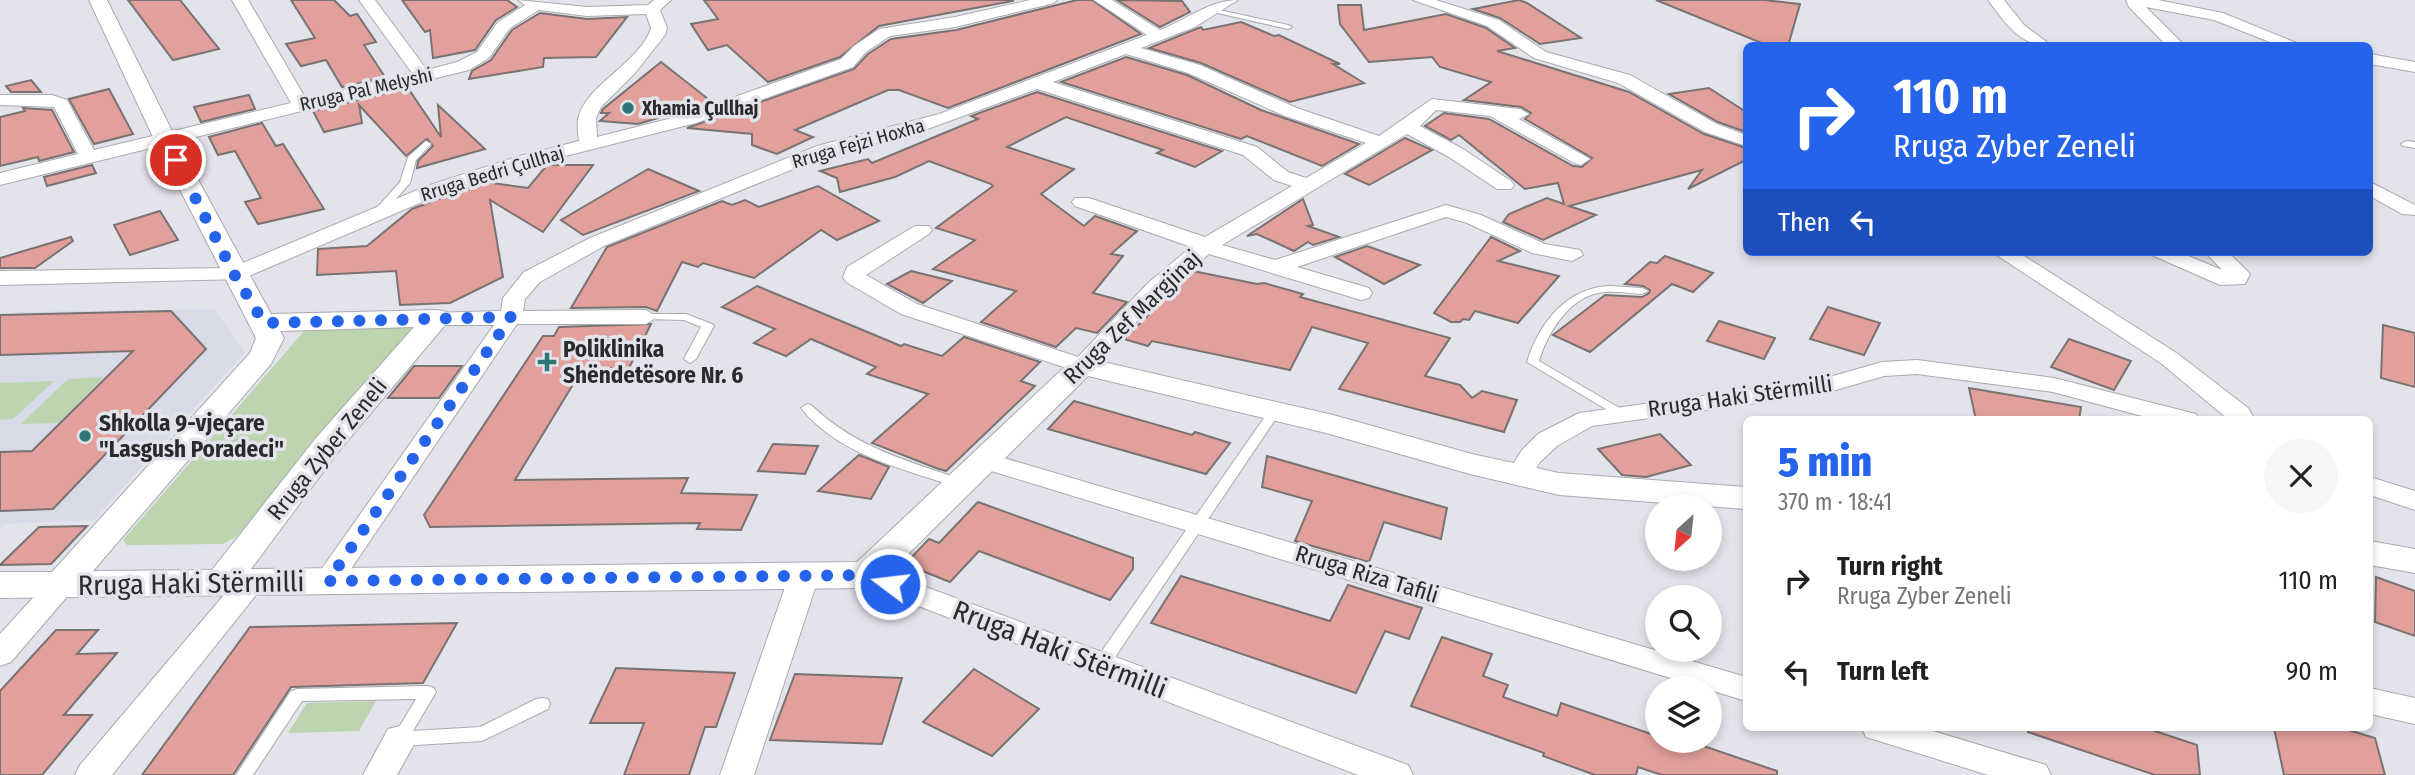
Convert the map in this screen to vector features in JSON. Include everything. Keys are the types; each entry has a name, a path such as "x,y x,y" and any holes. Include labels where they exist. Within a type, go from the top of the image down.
{"street":[{"path":"0,654 261,358 270,338 164,137 102,0"},
{"path":"240,0 300,104"},
{"path":"366,0 423,76"},
{"path":"588,145 690,119 847,63 860,48 885,32 955,22 1049,0"},
{"path":"1102,0 1158,35"},
{"name":"Rruga Fejzi Hoxha","path":"511,317 514,298 532,277 597,242 784,164 824,150 905,131 1124,48 1158,35 1230,0"},
{"path":"1420,0 1493,23 1540,54 1624,79 1711,128 1743,140"},
{"path":"1996,0 2018,28 2037,42"},
{"path":"2173,42 2134,4 2135,0 2218,8 2288,42"},
{"path":"531,3 658,5"},
{"name":"Rruga Pal Melyshi","path":"0,178 423,76 474,61 490,46 490,41 504,25 531,3"},
{"name":"Rruga Bedri Çullhaj","path":"234,274 379,212 479,175 588,145 587,118 593,106 657,35 658,5"},
{"path":"1124,48 1194,69 1291,113 1380,142"},
{"path":"2373,60 2415,67"},
{"path":"1034,82 1250,151 1281,176 1307,185"},
{"path":"0,100 52,100 61,104 88,156"},
{"name":"Rruga Zef Margjinaj","path":"866,575 987,461 1156,288 1205,246 1407,127 1432,104 1472,107"},
{"path":"1472,107 1520,114"},
{"path":"1472,107 1505,118 1581,159"},
{"path":"1407,127 1456,153 1504,185"},
{"path":"2373,189 2412,212"},
{"path":"1082,202 1205,246 1362,293"},
{"path":"1275,267 1446,211 1474,219 1539,249 1572,255"},
{"path":"922,230 869,261 855,272 854,277 909,309 1082,366 1275,411 1519,475 1559,484 1743,498"},
{"path":"2009,256 2170,359 2240,416"},
{"path":"2170,256 2220,277 2237,279 2239,274 2220,256"},
{"path":"0,278 234,274"},
{"path":"328,581 511,317"},
{"path":"264,323 437,318 646,317"},
{"name":"Rruga Zyber Zeneli","path":"235,583 327,446 437,318"},
{"name":"Rruga Haki Stërmilli","path":"1519,475 1526,459 1573,424 1619,413 1822,387 1882,369 1917,367 2054,385 2172,416"},
{"name":"Rruga Riza Tafili","path":"987,461 1743,688"},
{"path":"2373,487 2415,501"},
{"path":"2373,554 2415,561"},
{"name":"Rruga Haki Stërmilli","path":"0,585 866,575 1396,775"},
{"path":"737,775 804,576"},
{"path":"92,775 235,583"},
{"path":"2373,702 2415,711"},
{"path":"1888,731 2034,775"},
{"path":"380,775 400,739"}],"lane":[{"path":"1213,10 1288,27"},
{"path":"379,212 405,183 411,159 426,144"},
{"path":"1619,413 1533,362 1549,326 1584,294 1610,289 1642,291"},
{"path":"646,317 686,317 708,326 690,359"},
{"path":"807,408 825,428 848,443 961,484"},
{"path":"1101,665 1275,411"},
{"path":"244,775 297,695 428,692 400,739"},
{"path":"400,739 482,734 542,704"}],"shaded area":[{"name":"Shkolla 9-vjeçare \"Lasgush Poradeci\"","path":"214,309 245,352 94,520 6,524 0,529 0,326 17,312"}],"green space":[{"path":"418,326 236,537 223,544 127,545 123,540 305,330"},
{"path":"104,377 59,423 21,424 68,379"},
{"path":"54,381 13,419 0,420 0,383"},
{"path":"376,701 359,731 288,733 307,703"}],"building":[{"path":"128,0 180,0 219,49 173,60"},
{"path":"291,0 334,0 350,16 357,14 376,42 364,45 385,77 342,87 326,60 301,66 286,44 315,38"},
{"path":"402,0 507,0 517,7 496,20 475,50 433,58 430,30 425,32"},
{"path":"704,0 1013,1 879,26 840,57 768,82 727,45 708,50 691,24 718,19"},
{"path":"1077,0 1092,0 1141,34 948,108 899,90 888,90 795,130 813,137 777,154 752,145 752,134 687,128 854,69 868,54 891,39 956,30"},
{"path":"1117,0 1182,1 1190,12 1160,27"},
{"path":"1519,0 1581,38 1540,44 1500,18 1473,9"},
{"path":"1656,0 1764,0 1800,4 1789,42 1759,42"},
{"path":"1338,5 1361,5 1364,30 1446,14 1486,28 1515,48 1497,51 1629,92 1704,134 1743,147 1743,162 1688,189 1702,170 1569,206 1596,215 1543,240 1503,222 1509,214 1547,198 1564,204 1558,183 1525,189 1459,135 1451,140 1425,126 1444,113 1489,119 1573,166 1582,167 1592,158 1525,119 1531,113 1521,107 1464,100 1491,82 1440,67 1432,57 1369,62 1340,24"},
{"path":"540,13 587,19 627,17 596,57 544,58 543,67 469,79 472,71 491,60 512,30"},
{"path":"1241,22 1274,36 1279,35 1340,64 1333,64 1364,83 1290,102 1201,63 1149,48 1201,27 1203,30"},
{"path":"1126,57 1187,75 1261,110 1359,144 1322,166 1247,136 1241,139 1061,82"},
{"path":"661,62 712,102 638,124 600,121 609,113 601,113 603,109"},
{"path":"31,80 41,92 11,92 6,86"},
{"path":"408,88 441,137 438,105 485,149 417,168 418,161 433,146 427,139 406,156 359,105 362,123 324,132 313,111"},
{"path":"1709,88 1743,110 1743,131 1718,122 1669,94"},
{"path":"109,89 133,134 94,144 69,99"},
{"path":"1037,92 1222,151 1195,167 1157,153 1163,150 1066,117 1007,147 1074,169 1041,194 1084,226 1095,216 1137,231 1111,254 1123,256 1093,293 1127,302 1097,333 1076,328 1056,347 981,322 1016,291 933,269 975,240 936,228 993,186 991,184 929,161 895,177 840,192 837,178 820,171 868,159 872,163 978,119 971,116"},
{"path":"249,95 255,109 201,122 194,107"},
{"path":"23,108 52,110 74,152 39,161 38,157 0,166 0,117 25,111"},
{"path":"262,123 276,146 283,144 324,209 258,224 245,202 261,198 235,151 218,155 209,137"},
{"path":"1405,138 1432,150 1369,185 1345,174"},
{"path":"92,165 96,173 47,186 44,177"},
{"path":"547,165 593,165 543,232 490,200 503,277 450,303 400,305 396,271 317,275 318,249 367,246 412,209 485,182 528,188"},
{"path":"648,169 699,191 583,235 561,220"},
{"path":"818,186 879,221 837,240 821,230 754,278 703,263 698,267 682,262 657,311 646,307 571,308 607,247 722,201 732,205 745,200 759,207"},
{"path":"1303,199 1313,225 1308,226 1339,237 1313,245 1308,242 1294,251 1257,234 1247,236"},
{"path":"160,211 178,240 130,255 114,225"},
{"path":"71,237 73,241 35,268 0,268 0,258"},
{"path":"1491,237 1520,251 1498,261 1559,276 1518,323 1475,311 1469,320 1451,322 1434,313"},
{"path":"1367,246 1420,265 1384,284 1335,257"},
{"path":"1665,256 1713,273 1693,292 1672,284 1590,352 1553,335 1605,295 1642,297 1649,293 1650,290 1643,286 1625,284 1650,262 1657,263"},
{"path":"911,271 952,281 923,303 887,284"},
{"path":"1193,271 1257,284 1264,283 1303,294 1300,297 1450,338 1425,376 1460,385 1472,398 1482,391 1517,400 1504,432 1339,389 1368,343 1312,327 1290,370 1152,341 1148,346 1124,339"},
{"path":"757,286 901,346 904,344 942,356 964,337 1040,362 1021,381 1035,386 946,471 936,468 872,443 928,394 867,374 876,367 811,339 786,356 754,343 775,329 722,307"},
{"path":"1828,307 1880,323 1864,355 1810,339"},
{"path":"171,311 206,349 53,509 0,511 0,452 32,451 133,351 0,355 0,315"},
{"path":"1719,321 1775,338 1764,359 1707,341"},
{"path":"651,324 629,368 583,368 515,480 688,478 681,493 757,495 741,530 697,529 700,523 430,527 424,515 543,336 554,336 559,327"},
{"path":"2383,325 2415,333 2415,387 2381,378"},
{"path":"2069,339 2131,361 2114,390 2051,367"},
{"path":"414,366 462,366 439,398 388,398"},
{"path":"1969,388 2081,407 2080,416 1975,416"},
{"path":"1074,401 1192,435 1195,432 1230,443 1206,474 1048,429"},
{"path":"1660,434 1691,465 1646,477 1622,475 1598,449"},
{"path":"773,444 818,446 805,474 758,471"},
{"path":"859,455 889,467 871,499 818,491"},
{"path":"1267,456 1447,508 1441,539 1384,522 1369,562 1295,541 1312,501 1262,487"},
{"path":"978,502 1133,558 1133,569 1110,600 979,551 950,582 905,564 929,539 939,543"},
{"path":"87,526 51,564 0,565 39,527"},
{"path":"1181,576 1330,621 1348,585 1422,608 1409,639 1385,631 1356,693 1151,623"},
{"path":"2376,577 2415,591 2415,636 2375,622"},
{"path":"457,623 423,683 291,687 233,775 142,775 250,627"},
{"path":"56,630 98,630 77,654 117,653 64,715 92,715 42,775 0,775 0,691"},
{"path":"1442,637 1492,654 1483,676 1508,685 1503,697 1557,716 1561,703 1645,732 1645,753 1722,752 1777,771 1777,775 1662,775 1638,767 1636,775 1595,775 1543,756 1544,753 1411,706"},
{"path":"616,668 735,673 716,727 705,727 689,775 624,775 644,723 590,723"},
{"path":"974,669 1039,709 992,756 923,722"},
{"path":"795,674 902,678 882,744 770,740"},
{"path":"2155,731 2197,745 2200,775 2155,775 2028,732"},
{"path":"2275,731 2352,731 2375,738 2385,775 2284,775"}],"place":[{"name":"Xhamia Çullhaj","path":"628,108"},
{"name":"Poliklinika Shëndetësore Nr. 6","path":"547,362"},
{"name":"Shkolla 9-vjeçare \"Lasgush Poradeci\"","path":"85,436"}],"route":[{"path":"176,160 234,274 264,323 511,317 328,581 866,575 890,584"}]}
